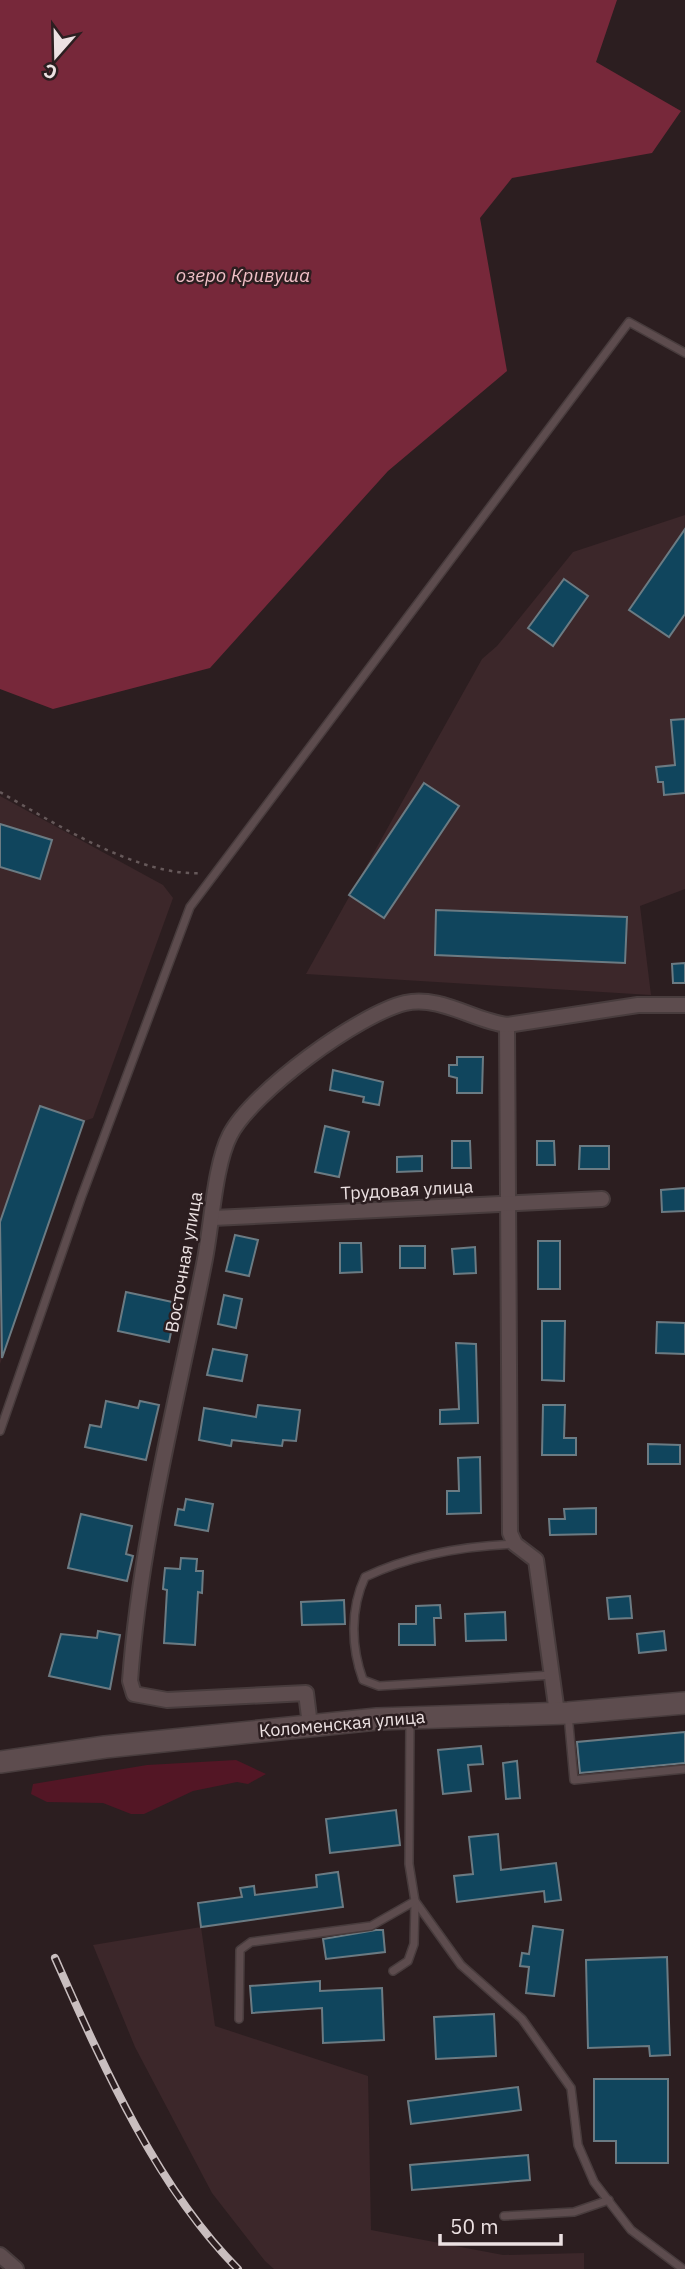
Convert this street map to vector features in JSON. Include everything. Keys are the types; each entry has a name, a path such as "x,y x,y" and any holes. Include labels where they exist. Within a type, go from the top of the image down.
{"street":[{"name":"Восточная улица","path":"310,1725 306,1693 167,1700 134,1695 130,1681 151,1527 214,1219 220,1156 231,1133 250,1106 283,1076 374,1015 406,1003 431,1002 489,1023 508,1025 638,1005 685,1005"},
{"path":"508,1025 510,1533 515,1544 536,1560 552,1675 562,1713"},
{"name":"Трудовая улица","path":"214,1219 601,1199"},
{"name":"Коломенская улица","path":"0,1762 81,1750 310,1725 410,1717 562,1713 685,1703"},
{"path":"0,2255 16,2269"}],"lane":[{"path":"0,1431 81,1198 190,907 629,321 685,353"},
{"path":"515,1544 475,1546 426,1556 365,1577 356,1597 354,1614 359,1668 363,1680 379,1686 552,1675"},
{"path":"562,1713 574,1780 685,1769"},
{"path":"393,1970 408,1961 414,1944 415,1901 409,1864 410,1717"},
{"path":"239,2019 240,1950 251,1942 371,1926 415,1901"},
{"path":"415,1901 461,1965 522,2019 571,2088 578,2145 594,2182 631,2230 683,2269"},
{"path":"504,2216 574,2212 609,2200"}],"path":[{"path":"0,792 117,854 185,874 216,872"}],"shaded area":[{"path":"685,515 685,889 640,906 651,995 306,974 482,659 497,646 573,552"},
{"path":"0,796 163,885 173,898 93,1118 84,1121 0,1364"},
{"path":"236,1760 266,1774 248,1784 237,1782 193,1791 144,1814 131,1814 103,1803 47,1802 31,1794 33,1784 147,1765"},
{"path":"201,1927 215,2026 368,2076 371,2230 503,2255 584,2253 584,2269 274,2269 265,2261 212,2193 135,2047 93,1945"}],"water":[{"name":"озеро Кривуша","path":"0,0 617,0 596,62 681,111 652,153 512,178 480,218 507,371 388,471 210,668 53,709 0,689"}],"building":[{"path":"685,529 685,614 669,637 629,610"},
{"path":"564,579 588,596 553,646 528,628"},
{"path":"685,719 685,793 664,795 663,782 658,782 656,767 675,765 671,720"},
{"path":"424,783 459,806 384,918 349,895"},
{"path":"0,824 52,840 40,879 0,867"},
{"path":"436,910 627,917 625,963 435,955"},
{"path":"685,963 685,983 673,983 672,964"},
{"path":"457,1057 483,1057 482,1093 457,1093 457,1078 449,1076 449,1065 457,1065"},
{"path":"333,1070 383,1082 379,1105 363,1102 364,1097 330,1090"},
{"path":"40,1106 84,1121 2,1358 0,1222"},
{"path":"325,1126 349,1132 339,1177 315,1172"},
{"path":"452,1141 470,1141 471,1168 452,1168"},
{"path":"537,1141 554,1141 555,1165 537,1165"},
{"path":"580,1146 609,1146 609,1169 579,1169"},
{"path":"422,1156 422,1171 397,1172 397,1157"},
{"path":"685,1188 685,1211 662,1212 661,1190"},
{"path":"235,1235 258,1240 249,1276 226,1271"},
{"path":"538,1241 560,1241 560,1289 538,1289"},
{"path":"340,1243 361,1243 362,1272 340,1273"},
{"path":"400,1246 425,1246 425,1268 400,1268"},
{"path":"475,1247 476,1273 454,1274 452,1249"},
{"path":"126,1292 177,1303 169,1342 118,1331"},
{"path":"224,1295 242,1299 236,1328 218,1324"},
{"path":"542,1321 565,1321 564,1381 542,1380"},
{"path":"657,1322 685,1323 685,1354 656,1353"},
{"path":"456,1343 476,1344 478,1423 440,1424 440,1410 459,1409"},
{"path":"213,1349 247,1355 242,1381 207,1375"},
{"path":"106,1401 138,1408 140,1401 159,1405 146,1460 85,1447 90,1425 101,1427"},
{"path":"258,1405 300,1410 296,1441 283,1440 282,1446 232,1440 231,1446 199,1440 204,1408 256,1417"},
{"path":"543,1405 565,1405 564,1438 576,1438 576,1455 542,1455"},
{"path":"648,1444 680,1445 680,1464 648,1464"},
{"path":"480,1457 481,1513 447,1514 447,1491 459,1491 458,1458"},
{"path":"186,1499 213,1504 208,1531 175,1525 178,1509 184,1510"},
{"path":"596,1508 596,1534 550,1535 549,1519 565,1519 564,1509"},
{"path":"81,1514 132,1526 126,1554 133,1556 127,1581 68,1568"},
{"path":"181,1558 197,1559 196,1571 203,1571 202,1593 198,1592 195,1645 164,1643 167,1590 163,1589 165,1568 180,1569"},
{"path":"630,1596 632,1618 609,1619 607,1598"},
{"path":"344,1600 345,1624 302,1625 301,1602"},
{"path":"440,1605 441,1618 434,1618 435,1645 399,1645 399,1624 416,1624 416,1606"},
{"path":"505,1612 506,1640 466,1641 465,1614"},
{"path":"98,1631 120,1635 110,1689 49,1676 61,1634 97,1638"},
{"path":"664,1631 666,1650 639,1653 637,1634"},
{"path":"685,1732 685,1763 580,1773 577,1742"},
{"path":"481,1746 483,1764 468,1765 471,1791 443,1794 438,1750"},
{"path":"517,1761 520,1798 506,1799 503,1763"},
{"path":"396,1810 400,1845 330,1853 326,1819"},
{"path":"498,1834 501,1870 556,1863 561,1900 545,1902 544,1891 457,1902 454,1876 473,1874 469,1837"},
{"path":"338,1872 343,1907 201,1927 198,1903 242,1897 240,1888 254,1886 255,1895 317,1887 316,1875"},
{"path":"533,1926 563,1930 554,1996 526,1993 529,1967 520,1966 522,1953 529,1954"},
{"path":"383,1930 385,1952 326,1959 323,1939"},
{"path":"667,1957 670,2055 650,2056 649,2046 588,2048 586,1960"},
{"path":"320,1981 320,1991 382,1988 384,2040 323,2043 322,2008 252,2013 250,1986"},
{"path":"494,2014 496,2056 436,2059 434,2017"},
{"path":"594,2079 668,2079 668,2163 616,2163 616,2141 594,2141"},
{"path":"518,2087 521,2110 411,2124 408,2101"},
{"path":"528,2155 530,2180 412,2190 410,2165"}],"railway":[{"path":"55,1958 112,2081 156,2162 181,2201 238,2269"}]}
